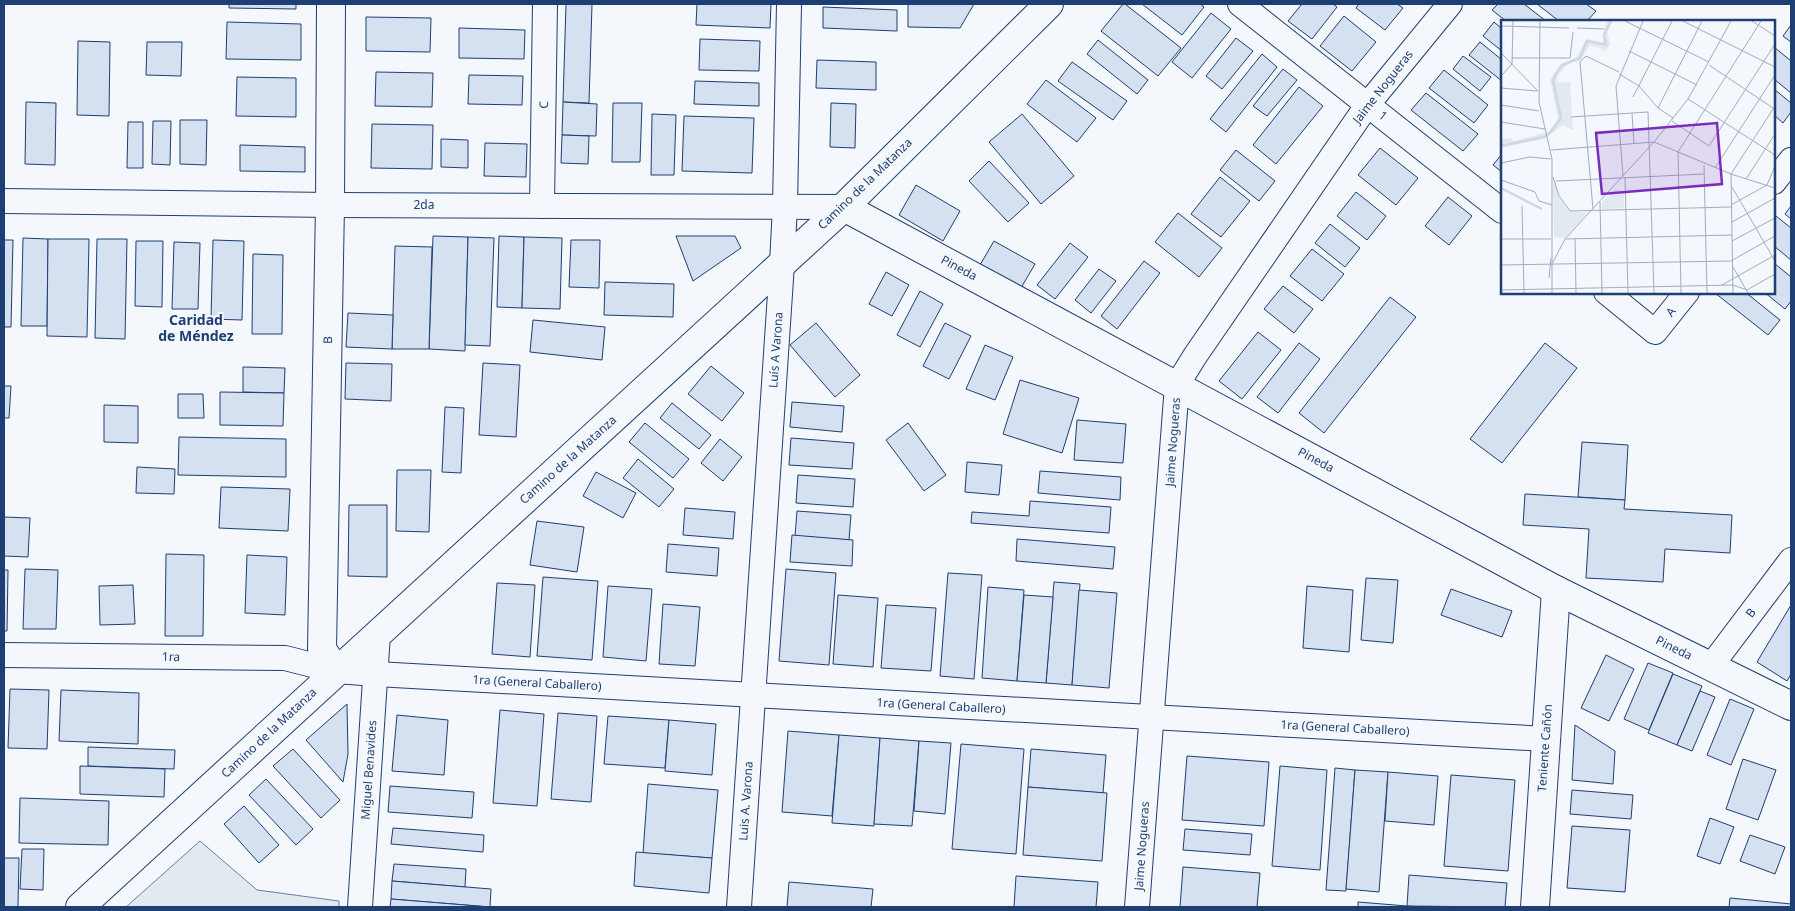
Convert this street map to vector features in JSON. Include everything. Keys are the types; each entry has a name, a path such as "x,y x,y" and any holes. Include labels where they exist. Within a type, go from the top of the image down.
{"street":[{"name":"B","path":"331,4 330,205 322,649 336,671"},
{"name":"C","path":"542,206 546,4"},
{"name":"Luís A Varona","path":"753,696 782,264 789,4"},
{"name":"Camino de la Matanza","path":"80,907 844,207 1049,4"},
{"name":"1","path":"1240,4 1501,210"},
{"name":"Jaime Nogueras","path":"1137,907 1177,385 1368,104 1450,4"},
{"path":"1775,181 1791,160"},
{"name":"2da","path":"4,201 330,205 844,207"},
{"name":"Pineda","path":"844,207 1556,590 1791,706"},
{"name":"A","path":"1608,294 1655,332 1685,294"},
{"name":"B","path":"1711,666 1791,560"},
{"name":"Teniente Cañón","path":"1535,907 1556,590"},
{"name":"Miguel Benavides","path":"360,907 378,634"},
{"name":"1ra","path":"4,655 285,658 336,671"},
{"name":"1ra (General Caballero)","path":"336,671 753,696 1546,739"},
{"name":"Luis A. Varona","path":"739,907 753,696"}],"shaded area":[{"path":"200,841 257,890 339,901 339,907 126,907"}],"building":[{"path":"229,4 296,4 296,9 229,8"},
{"path":"566,4 592,4 589,103 563,102"},
{"path":"697,4 771,4 770,28 696,25"},
{"path":"908,4 974,4 960,28 908,27"},
{"path":"1123,4 1181,48 1158,76 1101,31"},
{"path":"1142,4 1200,4 1204,7 1182,35"},
{"path":"1302,4 1333,4 1337,7 1312,39 1288,21"},
{"path":"1359,4 1397,4 1403,8 1385,30 1356,8"},
{"path":"1498,4 1524,4 1545,20 1505,20 1492,10"},
{"path":"1537,4 1586,4 1596,11 1588,20 1558,20"},
{"path":"823,7 897,10 897,31 823,28"},
{"path":"1211,13 1231,29 1192,78 1172,62"},
{"path":"1344,16 1376,42 1352,71 1320,46"},
{"path":"366,17 431,18 430,52 366,51"},
{"path":"227,22 301,24 301,60 226,59"},
{"path":"1494,22 1501,28 1501,50 1483,36"},
{"path":"1791,25 1791,42 1783,36"},
{"path":"459,28 525,30 524,59 459,58"},
{"path":"1236,38 1253,51 1222,89 1206,76"},
{"path":"700,39 760,41 759,71 699,70"},
{"path":"1098,40 1148,80 1137,94 1087,54"},
{"path":"78,41 110,42 109,116 77,115"},
{"path":"147,42 182,42 181,76 146,75"},
{"path":"1480,42 1501,59 1501,80 1469,55"},
{"path":"1775,48 1791,61 1791,93 1775,80"},
{"path":"1262,54 1277,67 1226,132 1210,119"},
{"path":"1463,56 1491,77 1480,91 1453,69"},
{"path":"817,60 876,62 876,90 816,88"},
{"path":"1072,62 1127,101 1113,120 1058,81"},
{"path":"1283,69 1297,80 1267,116 1253,106"},
{"path":"1444,70 1488,105 1474,123 1429,88"},
{"path":"376,72 433,73 432,107 375,106"},
{"path":"469,75 523,76 522,105 468,104"},
{"path":"237,77 296,78 296,117 236,116"},
{"path":"1046,80 1096,118 1077,142 1027,104"},
{"path":"695,81 759,83 759,106 694,104"},
{"path":"1299,87 1323,106 1276,164 1253,145"},
{"path":"1775,90 1791,103 1791,112 1783,123 1775,116"},
{"path":"1426,93 1478,134 1463,151 1411,110"},
{"path":"26,102 56,103 55,165 25,164"},
{"path":"563,102 597,104 596,136 562,135"},
{"path":"613,103 642,103 640,162 612,162"},
{"path":"831,103 856,104 855,148 830,147"},
{"path":"652,114 676,115 674,175 651,175"},
{"path":"1022,114 1074,176 1041,204 989,142"},
{"path":"684,116 754,118 752,173 682,171"},
{"path":"180,120 207,120 206,165 180,164"},
{"path":"153,121 171,121 170,165 152,164"},
{"path":"128,122 143,122 143,168 127,168"},
{"path":"372,124 433,125 432,169 371,168"},
{"path":"562,135 589,136 588,164 561,163"},
{"path":"441,139 468,140 468,168 441,167"},
{"path":"485,143 527,144 526,177 484,176"},
{"path":"240,145 305,147 305,172 240,171"},
{"path":"1380,148 1418,178 1396,205 1358,175"},
{"path":"1236,150 1275,181 1259,201 1220,170"},
{"path":"1501,155 1501,171 1493,165"},
{"path":"989,161 1029,203 1008,222 969,181"},
{"path":"1220,177 1250,201 1221,237 1191,214"},
{"path":"916,185 960,211 943,241 899,215"},
{"path":"1356,192 1386,216 1367,240 1337,216"},
{"path":"1448,197 1472,216 1449,245 1425,226"},
{"path":"1791,206 1791,219 1785,214"},
{"path":"1178,213 1222,248 1199,277 1155,242"},
{"path":"1776,216 1791,228 1791,260 1775,247"},
{"path":"1330,224 1360,248 1345,267 1315,243"},
{"path":"433,236 468,237 465,351 429,349"},
{"path":"499,236 524,237 522,308 497,307"},
{"path":"676,236 735,236 741,248 693,281"},
{"path":"468,237 494,238 490,346 465,345"},
{"path":"524,237 562,238 560,309 522,308"},
{"path":"23,238 48,239 47,326 21,326"},
{"path":"48,239 89,239 87,337 47,336"},
{"path":"97,239 127,239 125,339 95,338"},
{"path":"4,240 13,240 11,327 4,327"},
{"path":"213,240 244,241 242,320 211,319"},
{"path":"571,240 600,240 599,288 569,287"},
{"path":"136,241 163,241 162,307 135,306"},
{"path":"994,241 1035,264 1021,288 980,265"},
{"path":"174,242 200,243 198,309 172,309"},
{"path":"1070,243 1088,257 1055,299 1037,285"},
{"path":"395,246 432,247 429,349 392,349"},
{"path":"1312,249 1344,274 1322,301 1290,276"},
{"path":"253,254 283,255 282,334 252,334"},
{"path":"1144,261 1160,273 1117,329 1101,316"},
{"path":"1775,264 1791,277 1791,301 1785,309 1766,294 1775,294"},
{"path":"1099,269 1116,281 1091,313 1075,300"},
{"path":"886,272 909,285 892,316 869,304"},
{"path":"605,282 674,284 673,317 604,315"},
{"path":"1283,286 1313,309 1294,333 1264,309"},
{"path":"920,291 943,304 920,347 897,335"},
{"path":"1716,294 1748,294 1780,320 1768,335"},
{"path":"1390,297 1416,317 1324,433 1299,413"},
{"path":"348,313 393,315 392,349 346,347"},
{"path":"533,320 605,327 602,360 530,352"},
{"path":"816,323 860,375 835,397 790,345"},
{"path":"945,323 971,336 949,379 923,366"},
{"path":"1258,332 1281,350 1242,399 1219,381"},
{"path":"1299,343 1320,359 1278,413 1257,397"},
{"path":"1545,343 1577,368 1502,463 1470,439"},
{"path":"985,345 1013,357 995,400 966,389"},
{"path":"346,363 392,364 391,401 345,399"},
{"path":"483,363 520,365 516,437 479,435"},
{"path":"711,366 744,393 722,421 688,394"},
{"path":"243,367 285,368 284,393 243,392"},
{"path":"1020,380 1079,398 1062,453 1003,434"},
{"path":"4,386 11,386 9,418 4,418"},
{"path":"220,392 284,393 283,426 220,425"},
{"path":"178,394 203,394 204,418 178,418"},
{"path":"792,402 844,406 842,432 790,427"},
{"path":"672,403 711,435 699,449 660,418"},
{"path":"104,405 138,406 138,443 104,442"},
{"path":"445,407 464,408 461,473 442,472"},
{"path":"1077,420 1126,424 1123,463 1074,460"},
{"path":"645,423 689,459 673,478 629,442"},
{"path":"908,423 946,475 924,491 886,440"},
{"path":"179,437 286,439 286,477 178,475"},
{"path":"791,438 854,443 852,469 789,465"},
{"path":"720,439 742,457 723,481 701,463"},
{"path":"1582,442 1628,445 1625,500 1578,497"},
{"path":"638,459 674,489 659,507 623,478"},
{"path":"967,462 1002,465 999,495 965,492"},
{"path":"137,467 175,469 174,494 136,493"},
{"path":"397,470 431,470 429,532 396,531"},
{"path":"1040,471 1121,477 1120,500 1038,493"},
{"path":"596,472 636,493 623,518 583,496"},
{"path":"798,475 855,479 853,507 796,503"},
{"path":"221,487 290,489 288,531 219,528"},
{"path":"1525,494 1625,500 1624,509 1732,515 1730,553 1665,549 1663,582 1586,578 1589,529 1523,525"},
{"path":"1030,501 1111,507 1109,533 971,523 972,512 1029,516"},
{"path":"349,505 387,505 387,577 348,576"},
{"path":"685,508 735,512 733,539 683,535"},
{"path":"797,511 851,515 849,540 795,536"},
{"path":"4,517 30,518 28,557 4,556"},
{"path":"537,521 584,527 577,572 530,565"},
{"path":"792,535 853,540 852,566 790,562"},
{"path":"1017,539 1115,547 1113,569 1016,561"},
{"path":"668,544 719,548 717,576 666,572"},
{"path":"166,554 204,555 203,636 165,636"},
{"path":"247,555 287,557 285,615 245,613"},
{"path":"25,569 58,570 56,629 23,629"},
{"path":"786,569 836,573 829,665 779,661"},
{"path":"4,570 8,570 7,631 4,631"},
{"path":"948,573 982,575 974,679 940,676"},
{"path":"543,577 598,581 592,660 537,656"},
{"path":"1366,578 1398,580 1393,643 1361,640"},
{"path":"1054,582 1080,584 1072,685 1046,683"},
{"path":"497,583 535,585 530,657 492,654"},
{"path":"133,585 135,624 100,625 99,586"},
{"path":"608,586 652,589 646,661 603,657"},
{"path":"1307,586 1353,590 1349,652 1303,648"},
{"path":"988,587 1024,590 1017,681 982,678"},
{"path":"1451,589 1512,611 1502,637 1441,615"},
{"path":"1079,590 1117,593 1109,688 1072,685"},
{"path":"838,595 878,598 873,667 833,664"},
{"path":"1024,595 1053,597 1046,683 1017,681"},
{"path":"663,604 700,607 695,666 659,664"},
{"path":"886,605 936,608 931,671 881,668"},
{"path":"1791,605 1791,674 1787,681 1757,662"},
{"path":"1606,655 1634,669 1609,721 1581,708"},
{"path":"1648,663 1673,673 1649,730 1624,719"},
{"path":"1673,674 1702,686 1677,745 1648,733"},
{"path":"10,689 49,690 47,749 8,748"},
{"path":"61,690 139,693 138,744 59,741"},
{"path":"1700,691 1715,697 1692,751 1677,745"},
{"path":"1730,699 1754,709 1731,765 1707,755"},
{"path":"347,704 348,754 343,782 306,740"},
{"path":"500,710 544,714 537,806 493,803"},
{"path":"558,713 597,716 591,802 551,799"},
{"path":"397,715 448,720 444,775 392,771"},
{"path":"608,716 669,720 665,768 604,764"},
{"path":"669,720 716,724 712,775 665,771"},
{"path":"1575,725 1615,751 1613,784 1572,780"},
{"path":"788,731 839,735 832,816 782,812"},
{"path":"839,735 880,738 874,826 832,823"},
{"path":"880,738 919,741 912,826 874,824"},
{"path":"919,741 951,743 945,814 914,811"},
{"path":"961,744 1024,749 1016,854 952,849"},
{"path":"88,747 175,750 174,769 88,766"},
{"path":"293,749 340,800 321,818 273,766"},
{"path":"1031,749 1106,755 1103,793 1028,787"},
{"path":"1187,756 1269,762 1264,826 1182,820"},
{"path":"1743,759 1776,770 1758,820 1726,809"},
{"path":"80,766 165,769 164,797 80,794"},
{"path":"1280,766 1327,770 1320,870 1272,866"},
{"path":"1335,768 1355,770 1346,891 1326,890"},
{"path":"1355,770 1388,772 1379,892 1346,889"},
{"path":"1388,772 1438,776 1434,825 1385,821"},
{"path":"1451,775 1515,780 1508,871 1444,866"},
{"path":"266,779 313,829 296,845 249,795"},
{"path":"648,784 718,790 712,858 643,853"},
{"path":"390,786 474,792 472,818 388,812"},
{"path":"1028,787 1107,793 1102,861 1023,855"},
{"path":"1572,790 1633,795 1631,819 1570,814"},
{"path":"20,798 109,801 108,845 19,843"},
{"path":"244,806 279,845 259,863 224,824"},
{"path":"1710,818 1734,827 1720,864 1697,856"},
{"path":"1572,826 1630,830 1625,892 1567,888"},
{"path":"393,828 484,835 483,852 391,844"},
{"path":"1185,829 1252,834 1250,855 1183,850"},
{"path":"1750,835 1785,847 1775,874 1740,861"},
{"path":"22,849 44,849 43,890 20,889"},
{"path":"636,852 712,858 709,893 634,886"},
{"path":"4,858 19,858 18,907 4,907"},
{"path":"394,864 466,869 465,887 392,881"},
{"path":"1183,867 1260,873 1257,907 1180,907"},
{"path":"1409,875 1507,883 1505,907 1407,906"},
{"path":"1016,876 1098,882 1096,907 1014,907"},
{"path":"392,881 491,889 490,907 391,899"},
{"path":"789,882 873,889 871,907 787,907"},
{"path":"1730,898 1791,904 1791,907 1729,907"},
{"path":"391,899 490,907 390,907"},
{"path":"1358,902 1407,906 1420,907 1358,907"}],"district":[{"name":"Caridad de Méndez","path":"196,328"}]}
